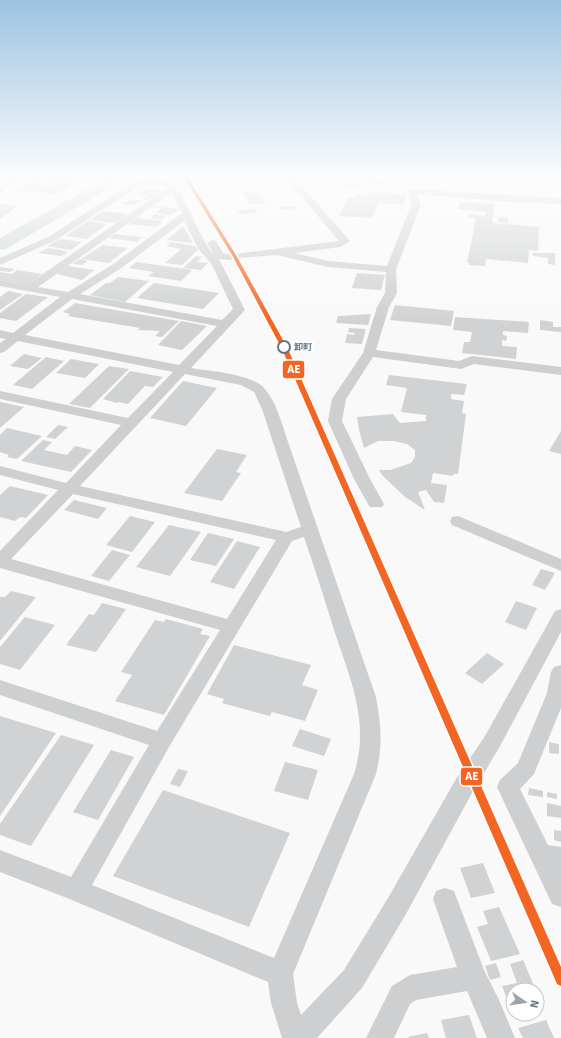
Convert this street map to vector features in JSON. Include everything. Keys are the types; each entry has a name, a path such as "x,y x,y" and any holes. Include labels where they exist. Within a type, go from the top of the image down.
{"street":[{"path":"0,262 53,238 74,224"},
{"path":"29,288 120,224"},
{"path":"0,349 8,335 116,267 179,224"},
{"path":"191,224 204,250 216,262 239,310 0,561 231,627"},
{"path":"201,224 220,256 236,256 341,244 345,241 330,224"},
{"path":"376,504 362,479 335,421 339,399 369,353 383,307 391,293 391,269 408,224"},
{"path":"277,252 328,264 391,269"},
{"path":"0,283 225,324"},
{"path":"8,335 245,382 259,390 269,409 366,697 372,738 371,755 364,774 280,974 284,1003 297,1038 353,979 397,906 464,786 492,742 561,615"},
{"path":"369,353 461,364 472,360 561,371"},
{"path":"0,395 130,423"},
{"path":"0,470 68,488 286,537 311,530"},
{"path":"458,521 561,565"},
{"path":"76,890 162,741 286,537"},
{"path":"561,672 557,693 526,768 508,787 552,856 561,896"},
{"path":"0,687 162,741"},
{"path":"0,861 76,890 280,974"},
{"path":"445,899 474,976 490,1009 501,1038"},
{"path":"380,1038 401,995 410,988 474,976"}],"building":[{"path":"82,224 106,224 87,239 66,236"},
{"path":"132,224 160,224 157,227"},
{"path":"475,224 509,224 539,227 538,251 529,250 528,263 486,259 485,266 469,265 469,263 467,263"},
{"path":"183,226 193,243 167,240"},
{"path":"114,234 142,237 137,242 109,238"},
{"path":"60,239 82,242 71,250 47,246"},
{"path":"171,242 195,246 198,250 182,265 165,263 181,249 166,246"},
{"path":"103,245 128,248 109,263 81,259"},
{"path":"48,248 67,251 65,252 68,253 61,256 38,253"},
{"path":"533,253 555,253 555,265 548,264 548,258 533,256"},
{"path":"196,256 202,257 197,262 208,263 201,270 183,268"},
{"path":"79,259 88,261 82,265 73,264"},
{"path":"136,262 192,270 181,281 148,276 154,272 129,268"},
{"path":"68,266 94,270 82,280 57,274"},
{"path":"0,267 15,269 10,272 0,271"},
{"path":"17,270 42,274 27,285 0,280 0,272 12,274"},
{"path":"357,273 385,275 381,290 352,288"},
{"path":"118,277 149,281 125,302 90,295 106,283 110,283"},
{"path":"154,283 219,293 203,309 137,298"},
{"path":"8,291 23,294 0,310 0,297"},
{"path":"26,294 48,297 16,321 0,318 0,313"},
{"path":"75,303 179,321 162,337 155,336 160,331 138,330 140,328 68,316 70,314 63,312"},
{"path":"395,305 454,311 451,326 390,320"},
{"path":"371,314 368,325 336,323 338,316"},
{"path":"455,317 529,322 528,333 503,331 503,335 507,336 506,341 502,340 502,346 517,347 516,359 462,353 464,342 470,342 472,332 453,330"},
{"path":"540,320 553,322 553,327 561,327 561,332 540,330"},
{"path":"181,321 207,326 182,350 158,345"},
{"path":"349,328 366,329 362,344 345,343 347,334 354,335 355,333 348,332"},
{"path":"24,354 42,358 28,369 10,366"},
{"path":"46,357 64,361 32,389 13,385"},
{"path":"71,359 99,364 85,378 56,373"},
{"path":"109,366 129,369 90,408 69,404"},
{"path":"130,371 163,377 153,387 145,386 128,404 103,399"},
{"path":"389,375 467,384 464,395 451,394 451,399 464,401 462,413 466,414 458,474 453,474 453,476 433,473 431,483 447,485 444,503 434,502 426,490 418,492 425,510 405,497 382,475 379,470 390,470 411,463 415,457 415,450 407,444 393,441 378,441 364,448 359,430 357,417 393,414 400,423 426,421 426,415 401,412 407,388 386,385"},
{"path":"183,381 217,388 186,426 150,418"},
{"path":"0,402 24,407 0,428"},
{"path":"58,425 68,427 55,439 46,437"},
{"path":"7,428 42,436 17,459 7,457 9,455 0,452 0,435"},
{"path":"561,431 561,454 549,451"},
{"path":"43,440 52,442 44,450 67,455 75,446 92,450 71,472 21,461"},
{"path":"217,449 247,455 236,472 241,473 222,501 184,493"},
{"path":"10,486 48,495 26,518 20,517 15,521 0,517 0,495"},
{"path":"74,500 107,508 98,519 64,510"},
{"path":"130,516 155,522 132,552 106,545"},
{"path":"169,525 201,532 170,576 136,567"},
{"path":"208,533 234,539 216,566 190,560"},
{"path":"237,541 260,547 234,589 210,582"},
{"path":"112,550 130,555 109,581 91,576"},
{"path":"541,569 555,573 545,590 532,585"},
{"path":"11,591 36,597 0,641 0,597 5,597"},
{"path":"516,601 537,608 526,630 505,622"},
{"path":"102,603 126,609 96,652 66,645 89,614 94,615"},
{"path":"25,617 55,625 20,670 0,664 0,647"},
{"path":"166,619 203,629 200,634 210,636 164,715 115,701 132,675 121,672 155,620 164,622"},
{"path":"234,645 311,665 302,685 318,690 305,721 272,712 270,716 222,703 224,699 207,694"},
{"path":"487,653 504,664 482,684 465,673"},
{"path":"0,716 56,733 0,816"},
{"path":"300,729 331,739 324,756 292,746"},
{"path":"61,735 94,745 31,846 0,835 0,824"},
{"path":"549,742 559,744 559,754 549,753"},
{"path":"111,750 134,757 98,820 73,812"},
{"path":"285,762 318,770 308,800 274,791"},
{"path":"178,769 188,771 180,787 170,784"},
{"path":"529,788 543,791 543,797 528,795"},
{"path":"163,790 290,833 249,927 113,876"},
{"path":"547,792 557,794 557,799 547,797"},
{"path":"547,803 561,806 561,818 547,816"},
{"path":"554,830 561,831 561,842 554,840"},
{"path":"483,863 495,893 471,898 460,868"},
{"path":"499,907 520,954 491,961 477,927 488,924 483,911"},
{"path":"523,960 533,982 517,982 510,964"},
{"path":"496,963 501,977 490,980 485,966"},
{"path":"505,985 505,993 502,986"},
{"path":"469,1015 477,1038 446,1038 441,1020"},
{"path":"545,1020 554,1038 523,1038 518,1028 539,1022 545,1022"},
{"path":"427,1033 429,1038 408,1037"}],"waterway":[{"path":"0,245 37,224"}],"transit line":[{"name":"AE","path":"215,224 234,255 285,349 561,980"}],"place":[{"name":"卸町","path":"284,347"}]}
